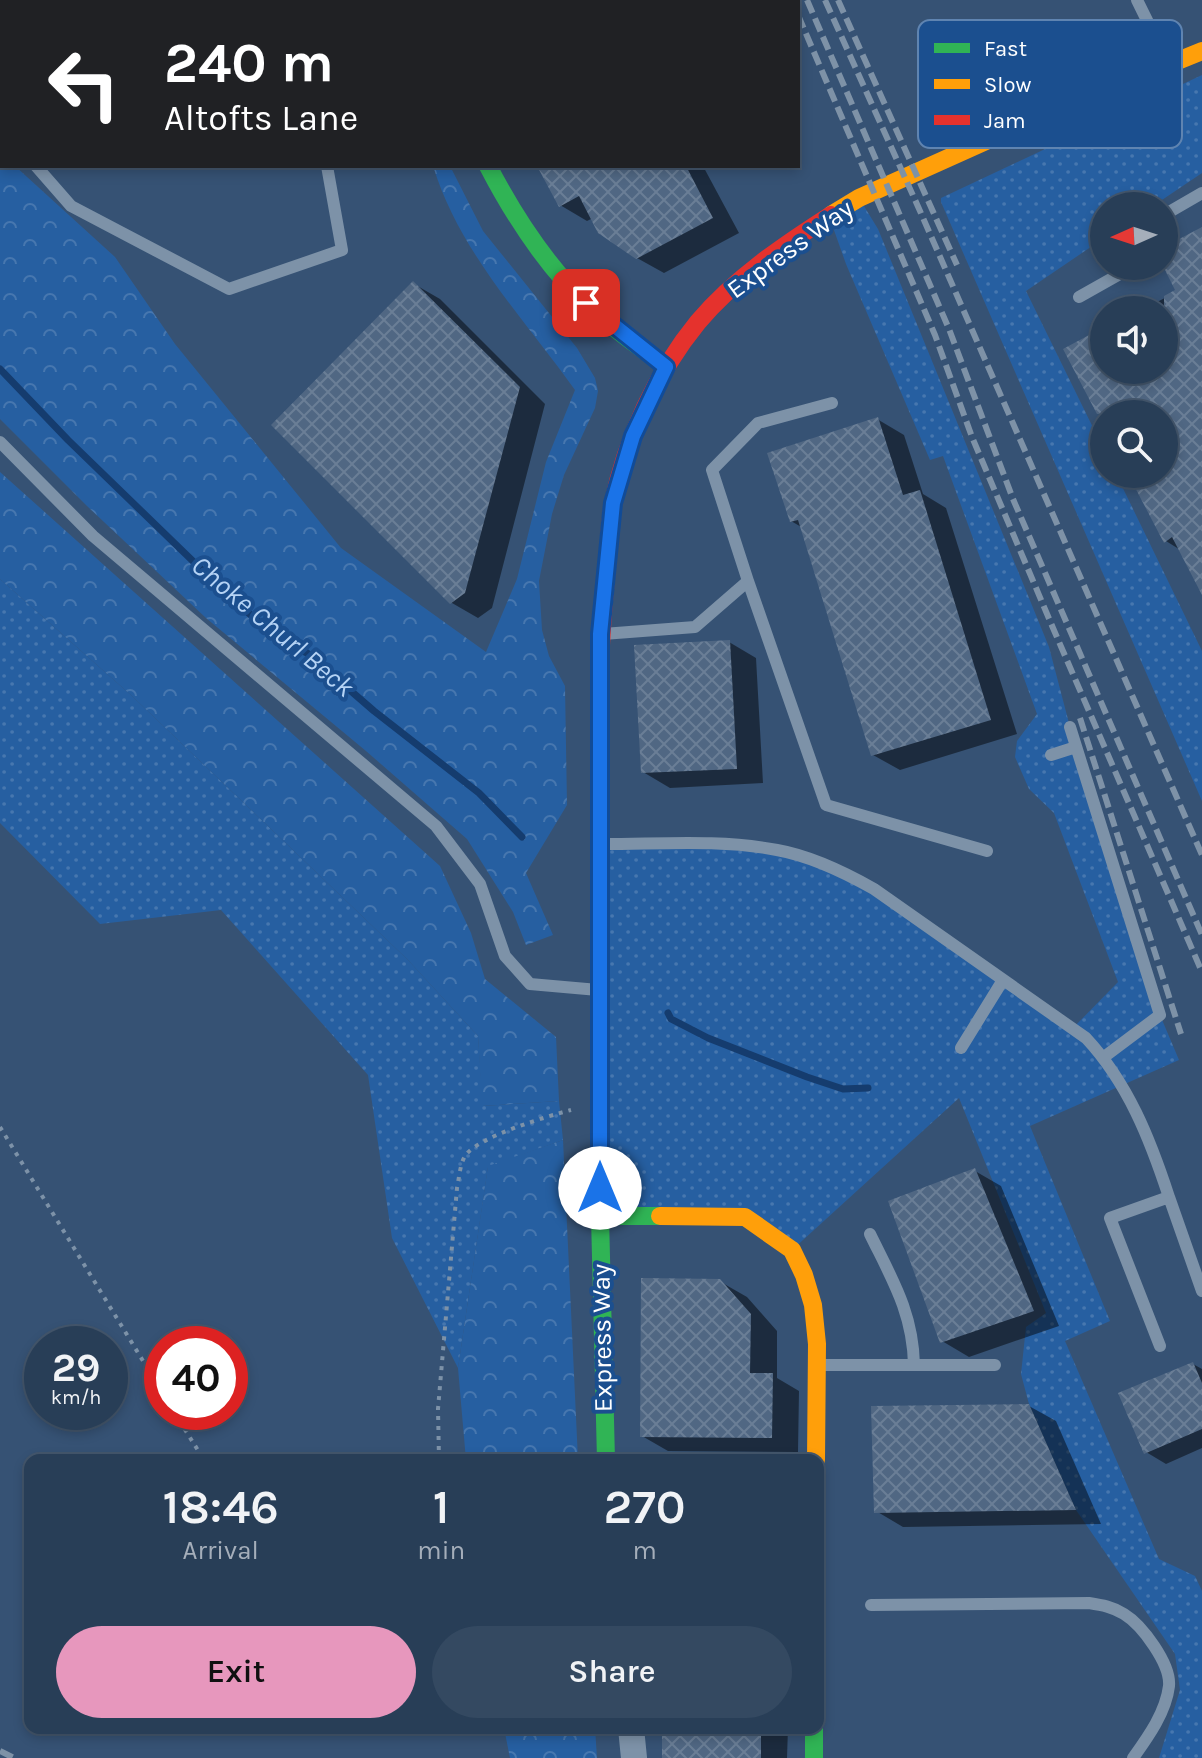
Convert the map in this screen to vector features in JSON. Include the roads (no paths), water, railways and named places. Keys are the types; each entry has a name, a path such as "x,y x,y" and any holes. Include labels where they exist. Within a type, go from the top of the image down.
{"street":[{"name":"Express Way","path":"1182,59 1202,51"},
{"name":"Express Way","path":"606,1454 600,1216 600,634 613,503 633,436 666,367 699,321 739,282 798,236 859,198 970,148"},
{"path":"489,168 505,200 543,255 586,303 666,367"},
{"path":"600,1216 745,1217 792,1250 813,1305 817,1365 816,1454"},
{"path":"632,1734 634,1758"},
{"path":"814,1734 814,1758"}],"lane":[{"path":"1137,0 1147,20"},
{"path":"38,168 71,206 229,289 342,250 327,168"},
{"path":"1178,207 1202,193"},
{"path":"1079,297 1109,280"},
{"path":"832,403 758,423 712,470 748,581 826,805 987,851"},
{"path":"0,442 93,536 436,826 480,884 505,956 530,984 601,990"},
{"path":"600,634 695,627 748,581"},
{"path":"1070,727 1160,1015 1104,1057"},
{"path":"1051,755 1076,747"},
{"path":"601,844 736,844 778,850 843,872 874,889 1086,1038 1104,1057 1129,1096 1158,1163 1202,1291"},
{"path":"961,1048 1003,980"},
{"path":"1160,1346 1110,1218 1169,1197"},
{"path":"870,1234 905,1306 912,1327 914,1365"},
{"path":"817,1365 995,1365"},
{"path":"871,1605 1089,1603 1112,1607 1128,1616 1164,1662 1169,1685 1149,1737 1133,1758"}],"waterway":[{"name":"Choke Churl Beck","path":"0,369 68,440 232,599 279,639 307,653 374,711 479,793 522,837"},
{"name":"Choke Churl Beck","path":"668,1013 671,1019 708,1038 807,1077 843,1089 868,1088"}],"railway":[{"path":"807,0 949,329 1013,499 1202,935"},
{"path":"825,0 1202,855"},
{"path":"838,0 957,265"},
{"path":"800,20 935,335 972,437 1202,972"},
{"path":"1080,718 1181,1034"},
{"path":"0,1751 14,1758"}]}
